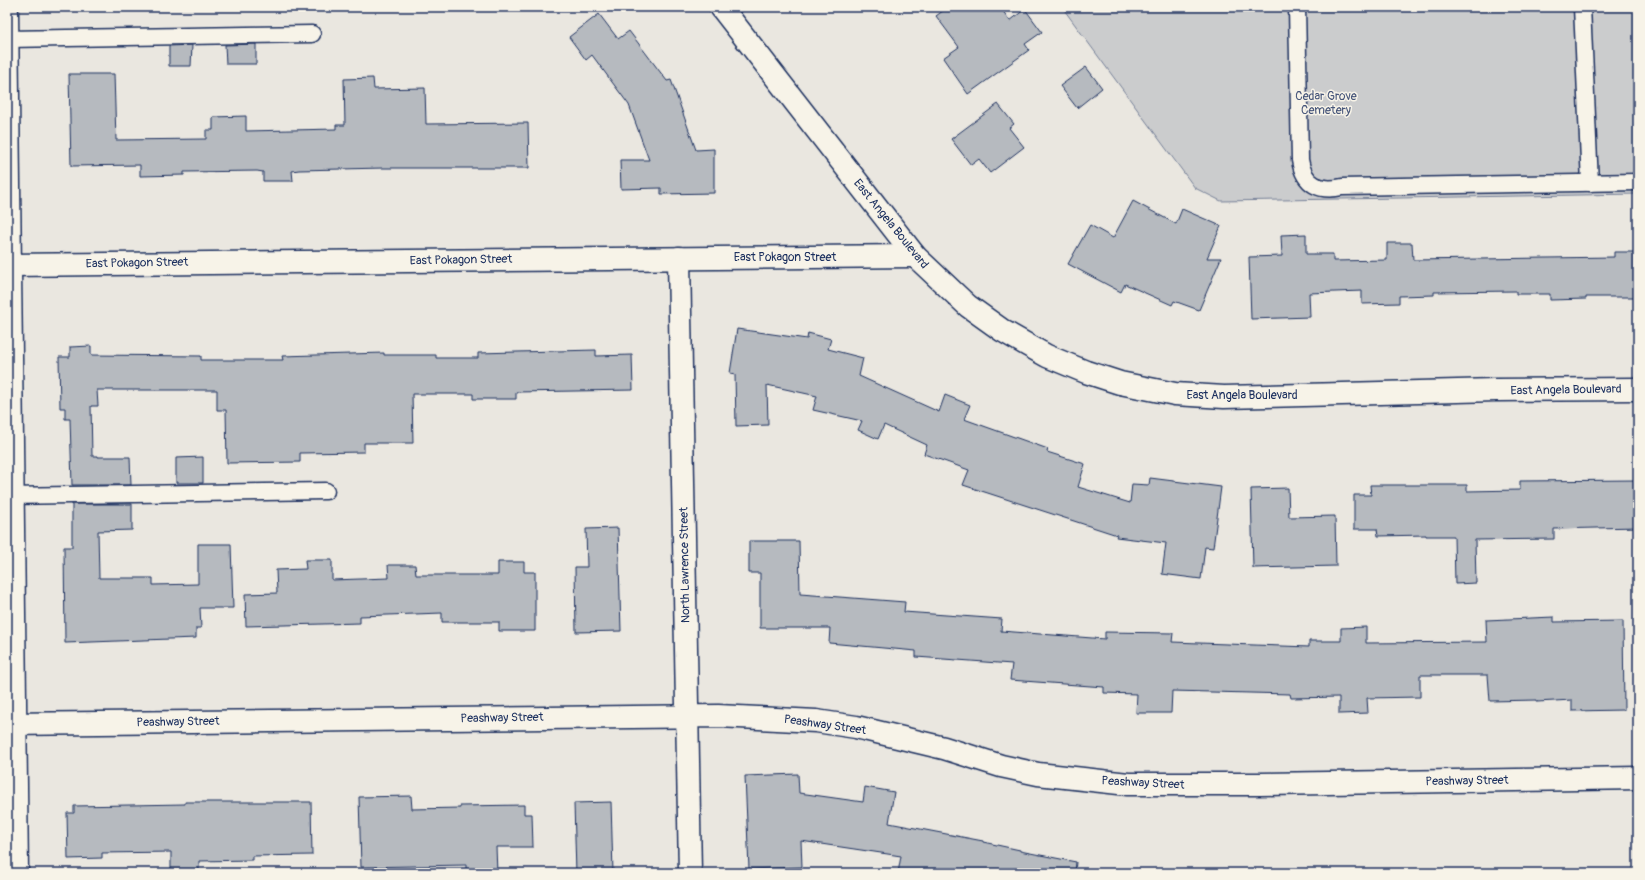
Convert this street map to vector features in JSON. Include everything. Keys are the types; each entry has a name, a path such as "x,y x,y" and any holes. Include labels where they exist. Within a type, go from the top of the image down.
{"street":[{"name":"East Angela Boulevard","path":"721,7 915,256 968,306 1003,331 1046,356 1086,372 1120,383 1175,394 1232,397 1496,390 1638,389"},
{"path":"7,12 11,724 17,873"},
{"name":"East Pokagon Street","path":"8,265 915,256"},
{"name":"North Lawrence Street","path":"679,258 690,873"},
{"name":"Peashway Street","path":"11,724 687,716 770,718 856,727 944,748 1001,766 1038,774 1128,784 1260,784 1638,778"}],"lane":[{"path":"1297,7 1300,160 1302,169 1308,180 1320,188 1330,190 1342,187 1638,182"},
{"path":"1582,7 1590,183"},
{"path":"7,38 312,34"},
{"path":"10,496 326,491"}],"green space":[{"name":"Cedar Grove Cemetery","path":"1062,7 1638,7 1638,194 1221,201 1195,188"}],"building":[{"path":"948,7 1000,7 1010,21 1025,9 1042,32 1025,44 1029,50 968,94 943,58 959,47 936,16"},
{"path":"599,14 618,39 629,31 667,81 671,80 696,150 714,149 714,193 661,194 661,188 621,189 620,160 649,160 629,105 592,55 586,60 569,37"},
{"path":"256,44 256,64 226,64 225,45"},
{"path":"192,45 191,66 169,66 169,46"},
{"path":"1086,67 1102,88 1077,108 1060,86"},
{"path":"69,74 114,74 116,140 206,139 206,130 213,130 213,117 246,116 246,131 336,129 336,125 345,125 344,79 373,78 374,89 425,88 426,124 528,123 529,168 383,168 299,170 292,171 293,181 263,181 263,172 257,171 184,172 184,175 140,176 140,165 71,166"},
{"path":"998,104 1014,124 1009,128 1024,147 990,173 979,159 971,165 951,139"},
{"path":"1133,201 1176,224 1182,209 1221,226 1207,258 1221,258 1199,310 1174,301 1172,305 1125,284 1121,292 1068,264 1090,225 1113,238"},
{"path":"1306,234 1306,254 1333,254 1333,261 1387,260 1387,243 1412,243 1413,260 1614,257 1614,252 1638,252 1638,297 1586,297 1586,299 1550,300 1550,294 1516,294 1516,291 1434,292 1434,295 1399,296 1399,303 1362,304 1362,291 1309,293 1310,317 1251,319 1249,257 1282,256 1281,235"},
{"path":"737,329 807,339 808,333 831,339 828,349 863,358 859,376 939,412 945,395 970,405 964,419 1048,449 1047,452 1085,464 1078,487 1130,503 1132,484 1149,485 1150,478 1221,487 1213,548 1205,547 1201,579 1162,574 1166,543 1116,537 1117,535 963,485 969,470 924,454 927,445 884,425 878,439 858,430 862,421 813,410 817,396 767,385 768,425 736,426 735,374 730,373"},
{"path":"91,346 91,355 201,356 201,360 283,360 282,356 384,353 384,355 436,355 436,358 478,358 478,353 596,350 596,356 632,355 633,390 516,392 516,399 473,399 473,394 412,394 413,443 364,443 364,452 300,453 300,462 227,463 226,410 217,410 217,390 97,390 98,406 91,406 92,456 130,457 131,485 72,485 70,419 65,419 65,408 60,408 59,357 70,357 70,347"},
{"path":"203,457 203,483 176,483 176,458"},
{"path":"1638,480 1638,527 1554,529 1554,539 1475,540 1476,583 1455,584 1454,536 1378,536 1377,529 1354,529 1354,495 1371,495 1370,485 1467,485 1467,491 1520,490 1520,481"},
{"path":"1288,488 1289,517 1335,516 1336,566 1253,568 1251,489"},
{"path":"72,504 132,504 132,530 98,531 99,578 153,578 153,585 198,584 198,544 231,544 233,608 200,608 201,628 196,628 196,638 65,643 64,547 72,547"},
{"path":"618,528 621,631 576,632 575,567 587,567 586,529"},
{"path":"749,541 799,541 800,594 905,602 904,612 1002,619 1001,631 1105,639 1105,632 1173,633 1172,642 1309,647 1309,641 1341,641 1341,628 1366,627 1366,643 1487,642 1486,620 1554,617 1554,622 1623,621 1624,710 1572,711 1572,700 1537,702 1537,700 1490,701 1488,675 1420,675 1420,697 1367,698 1368,713 1339,714 1339,697 1291,698 1290,694 1172,691 1171,713 1136,713 1137,694 1104,693 1104,687 1010,680 1012,664 916,657 916,651 829,643 830,628 760,628 760,573 749,573"},
{"path":"305,560 332,560 332,580 389,578 388,565 415,565 416,575 498,575 498,562 524,562 524,572 535,572 535,631 499,631 499,622 442,622 442,613 360,616 360,623 246,626 245,594 277,593 276,570 306,569"},
{"path":"798,774 799,793 863,802 865,787 894,792 889,823 983,841 1020,851 1076,862 1075,873 898,873 901,856 801,841 802,867 749,869 745,776"},
{"path":"411,796 412,809 460,808 460,806 524,805 524,814 532,814 533,847 496,847 497,873 466,873 466,865 361,867 359,797"},
{"path":"185,802 311,802 312,855 252,856 252,860 199,861 199,873 171,873 171,852 102,853 102,858 68,859 67,813 74,813 74,806 185,804"},
{"path":"611,802 613,873 576,873 574,803"}]}
